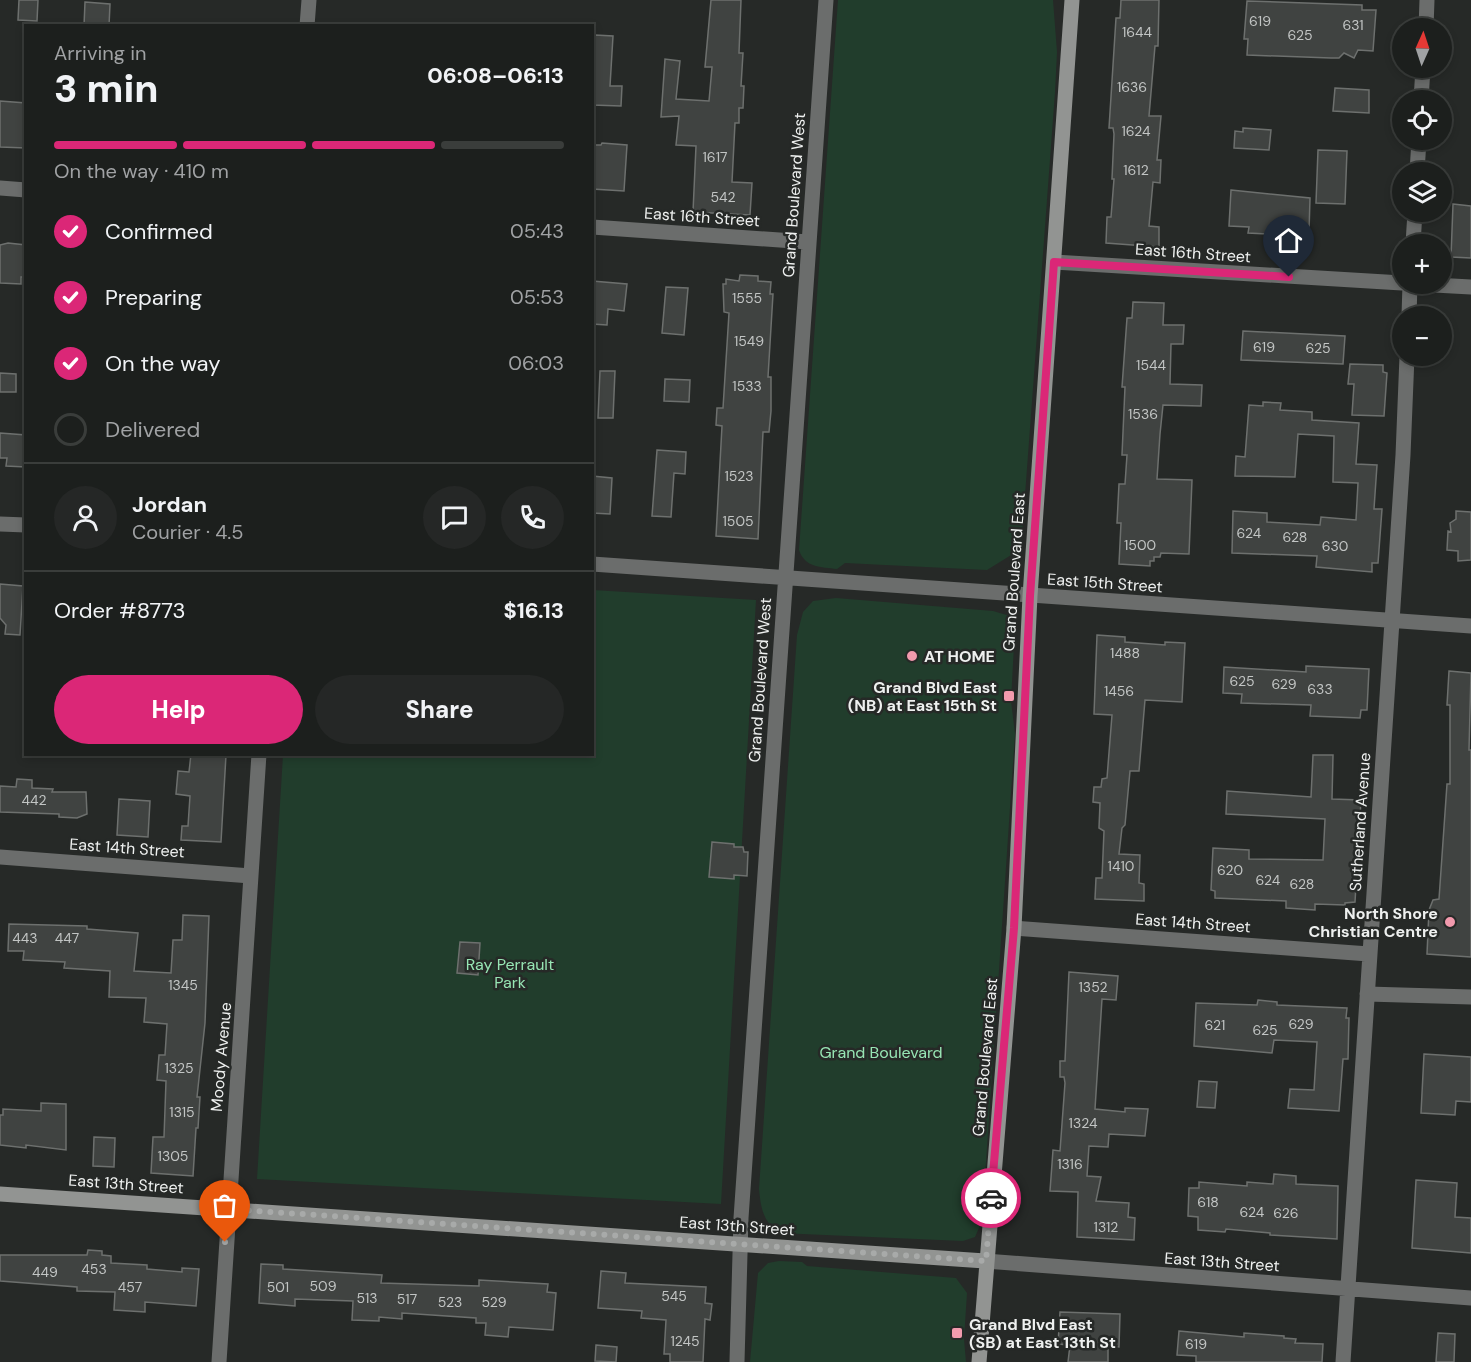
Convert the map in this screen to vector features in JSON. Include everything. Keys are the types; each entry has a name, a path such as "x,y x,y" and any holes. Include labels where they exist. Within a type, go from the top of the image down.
{"main road":[{"name":"Grand Boulevard East","path":"979,1362 1014,928 1030,596 1072,0"},
{"name":"East 13th Street","path":"0,1194 986,1261"}],"street":[{"path":"308,24 309,0"},
{"name":"Grand Boulevard West","path":"737,1362 742,1244 785,578 826,0"},
{"path":"1427,18 1428,0"},
{"path":"0,188 24,190"},
{"name":"East 16th Street","path":"594,227 808,242"},
{"name":"East 16th Street","path":"1054,262 1392,282"},
{"path":"1452,286 1471,287"},
{"name":"Sutherland Avenue","path":"1343,1362 1391,621 1404,455 1407,366"},
{"path":"0,524 24,525"},
{"name":"East 15th Street","path":"594,564 1471,626"},
{"name":"Moody Avenue","path":"219,1362 259,756"},
{"name":"East 14th Street","path":"0,857 251,876"},
{"name":"East 14th Street","path":"1014,928 1369,954"},
{"path":"1367,994 1471,997"},
{"name":"East 13th Street","path":"986,1261 1471,1298"}],"green space":[{"path":"838,0 1053,0 1057,52 1055,92 1021,549 987,570 845,563 837,569 809,563 799,550"},
{"name":"Ray Perrault Park","path":"594,590 756,600 721,1204 257,1179 283,756 594,756"},
{"name":"Grand Boulevard","path":"836,598 993,611 1010,616 1015,626 1011,701 1015,734 982,1221 975,1237 963,1241 779,1233 766,1219 761,1203 759,1189 797,635 803,612 813,601"},
{"path":"802,1262 807,1266 956,1278 967,1293 964,1339 966,1362 750,1362 758,1273 768,1263"}],"building":[{"path":"19,0 38,0 37,21 18,20"},
{"path":"711,0 741,0 739,53 743,53 741,86 744,86 743,108 739,108 739,123 735,123 732,182 752,183 750,215 693,212 696,146 676,145 679,116 661,117 665,59 680,61 676,99 709,101 712,67 705,67"},
{"path":"1121,0 1159,0 1158,46 1155,46 1149,116 1161,116 1157,160 1161,160 1160,183 1153,182 1149,226 1159,227 1159,247 1106,243 1107,217 1111,217 1114,179 1112,179 1114,134 1113,128 1109,128 1116,18 1120,18"},
{"path":"1247,1 1362,5 1362,10 1376,10 1373,51 1358,50 1354,58 1344,53 1339,58 1247,55 1248,39 1244,39"},
{"path":"85,2 110,4 109,24 84,24"},
{"path":"595,35 613,36 610,86 622,86 621,106 594,105"},
{"path":"1335,88 1369,90 1369,113 1333,111"},
{"path":"0,101 24,103 24,148 0,147"},
{"path":"1243,128 1271,130 1269,150 1234,148 1235,131 1243,132"},
{"path":"602,143 627,145 624,191 594,189 594,145"},
{"path":"1318,150 1347,151 1345,204 1316,203"},
{"path":"1231,190 1310,198 1309,232 1289,231 1288,235 1248,233 1249,227 1229,226"},
{"path":"1453,204 1471,206 1471,258 1452,257"},
{"path":"8,243 24,245 24,277 21,277 21,284 0,283 0,245"},
{"path":"740,275 758,276 758,281 771,282 770,294 773,294 768,377 771,377 771,411 769,432 763,432 758,539 716,536 722,426 716,425 717,408 723,408 729,313 724,312 723,284 726,284 726,279 739,281"},
{"path":"594,281 627,284 624,311 608,309 607,325 594,324"},
{"path":"666,287 688,288 684,335 662,333"},
{"path":"1133,302 1164,303 1163,325 1184,325 1183,344 1171,344 1170,384 1202,385 1201,406 1163,405 1160,434 1157,479 1192,480 1189,554 1161,553 1160,557 1154,557 1154,561 1150,561 1150,566 1119,564 1121,523 1117,523 1119,484 1125,484 1127,455 1122,455 1125,387 1122,387 1127,318 1132,318"},
{"path":"1243,331 1345,336 1343,364 1241,360"},
{"path":"1350,364 1383,365 1383,372 1387,373 1384,416 1352,415 1354,384 1348,384"},
{"path":"600,371 615,371 613,418 598,418"},
{"path":"0,373 16,374 16,392 0,392"},
{"path":"665,379 690,380 689,402 664,401"},
{"path":"1263,402 1281,403 1280,410 1312,412 1312,420 1359,423 1356,464 1377,465 1374,509 1382,509 1378,563 1372,563 1372,572 1316,567 1317,556 1232,553 1233,511 1267,513 1267,522 1320,525 1321,517 1356,520 1358,483 1333,482 1334,436 1298,434 1295,477 1235,476 1236,456 1245,457 1249,405 1263,406"},
{"path":"0,433 24,435 24,467 6,466 7,458 0,458"},
{"path":"657,450 686,452 685,474 674,473 671,517 652,516"},
{"path":"594,476 612,478 610,514 594,513"},
{"path":"1456,511 1471,512 1471,560 1458,561 1458,551 1447,550 1448,531 1451,532 1450,523 1456,519"},
{"path":"0,584 23,586 20,635 5,634 6,625 0,618"},
{"path":"1097,635 1125,637 1125,642 1165,645 1165,642 1185,643 1182,702 1145,700 1139,771 1130,771 1125,825 1122,828 1119,854 1140,855 1139,883 1144,884 1144,901 1095,899 1096,878 1102,878 1104,831 1099,828 1100,803 1093,802 1094,787 1101,787 1102,779 1107,778 1112,715 1094,714"},
{"path":"1306,666 1369,669 1367,710 1361,710 1360,718 1310,716 1311,705 1241,703 1242,694 1223,693 1224,667 1306,672"},
{"path":"1449,671 1471,673 1469,750 1471,750 1471,957 1427,954 1429,910 1433,900 1439,899 1447,784 1450,784 1450,705 1447,705"},
{"path":"1313,755 1333,755 1332,799 1361,800 1355,902 1345,903 1345,905 1315,904 1315,910 1286,908 1286,901 1215,898 1215,891 1211,890 1213,848 1249,850 1249,859 1323,860 1325,819 1226,814 1227,791 1311,797"},
{"path":"191,756 226,756 221,842 181,840 182,826 188,826 190,796 176,794 178,771 189,772"},
{"path":"17,779 32,780 32,788 53,789 52,792 86,792 87,814 77,818 59,817 59,814 0,812 0,786 16,787"},
{"path":"119,799 150,801 148,837 117,835"},
{"path":"712,842 743,847 744,852 748,852 747,876 734,875 734,879 709,877"},
{"path":"183,915 209,916 205,1023 197,1097 200,1097 193,1176 151,1173 153,1137 164,1137 166,1081 157,1080 159,1055 165,1055 167,1024 144,1022 146,998 109,997 110,971 64,968 65,962 23,960 24,951 8,951 9,924 87,926 87,929 138,933 134,971 171,973 173,940 182,940"},
{"path":"460,942 480,943 478,975 457,973"},
{"path":"1069,972 1118,976 1116,1000 1102,999 1095,1109 1125,1112 1125,1108 1148,1109 1145,1136 1109,1134 1108,1147 1089,1146 1087,1176 1101,1177 1096,1201 1129,1203 1128,1217 1135,1218 1134,1240 1077,1237 1078,1192 1050,1191 1053,1150 1060,1151 1065,1083 1064,1077 1060,1077 1060,1061 1065,1061"},
{"path":"1258,1000 1277,1002 1277,1005 1347,1008 1346,1018 1349,1018 1348,1059 1343,1059 1339,1111 1288,1108 1290,1089 1314,1090 1317,1042 1274,1040 1272,1053 1194,1046 1196,1003 1257,1005"},
{"path":"1424,1054 1471,1057 1471,1102 1456,1101 1455,1115 1421,1113"},
{"path":"1199,1081 1217,1082 1215,1108 1197,1107"},
{"path":"41,1103 66,1104 66,1150 26,1145 26,1148 0,1145 0,1115 3,1115 3,1109 41,1111"},
{"path":"94,1137 115,1138 114,1167 93,1166"},
{"path":"1274,1174 1296,1176 1296,1184 1338,1186 1337,1239 1270,1235 1270,1233 1226,1229 1225,1232 1198,1230 1198,1217 1188,1216 1189,1188 1199,1188 1199,1182 1247,1186 1247,1182 1273,1184"},
{"path":"1416,1180 1457,1183 1455,1217 1471,1218 1471,1253 1412,1248"},
{"path":"88,1250 102,1251 102,1255 111,1256 111,1263 147,1265 147,1269 182,1272 182,1268 199,1269 196,1306 145,1302 145,1312 114,1310 115,1292 77,1291 77,1287 0,1281 0,1255 87,1255"},
{"path":"261,1264 283,1265 283,1269 382,1275 381,1283 479,1286 479,1280 548,1284 547,1292 556,1293 553,1330 509,1327 508,1337 485,1335 486,1323 476,1323 476,1318 402,1313 402,1319 379,1317 379,1321 352,1320 353,1301 295,1299 295,1306 259,1303"},
{"path":"601,1271 626,1273 625,1283 706,1287 705,1303 712,1304 710,1320 705,1319 703,1362 670,1362 670,1354 664,1354 666,1320 641,1318 642,1311 598,1308"},
{"path":"1060,1312 1120,1314 1119,1347 1108,1346 1108,1362 1068,1362 1070,1345 1058,1344"},
{"path":"1179,1331 1244,1337 1244,1333 1284,1336 1284,1338 1296,1339 1295,1343 1323,1344 1322,1362 1196,1362 1196,1356 1177,1355"},
{"path":"1438,1333 1455,1334 1454,1362 1436,1362"},
{"path":"596,1345 617,1347 616,1362 595,1361"}],"way so far":[{"path":"225,1242 228,1209 986,1261 991,1198"}],"place":[{"name":"AT HOME","path":"912,656"},
{"name":"Grand Blvd East (NB) at East 15th St","path":"1009,696"},
{"name":"North Shore Christian Centre","path":"1450,922"},
{"name":"Grand Blvd East (SB) at East 13th St","path":"957,1333"}],"route":[{"path":"991,1198 1014,928 1030,596 1054,262 1289,277"}]}
